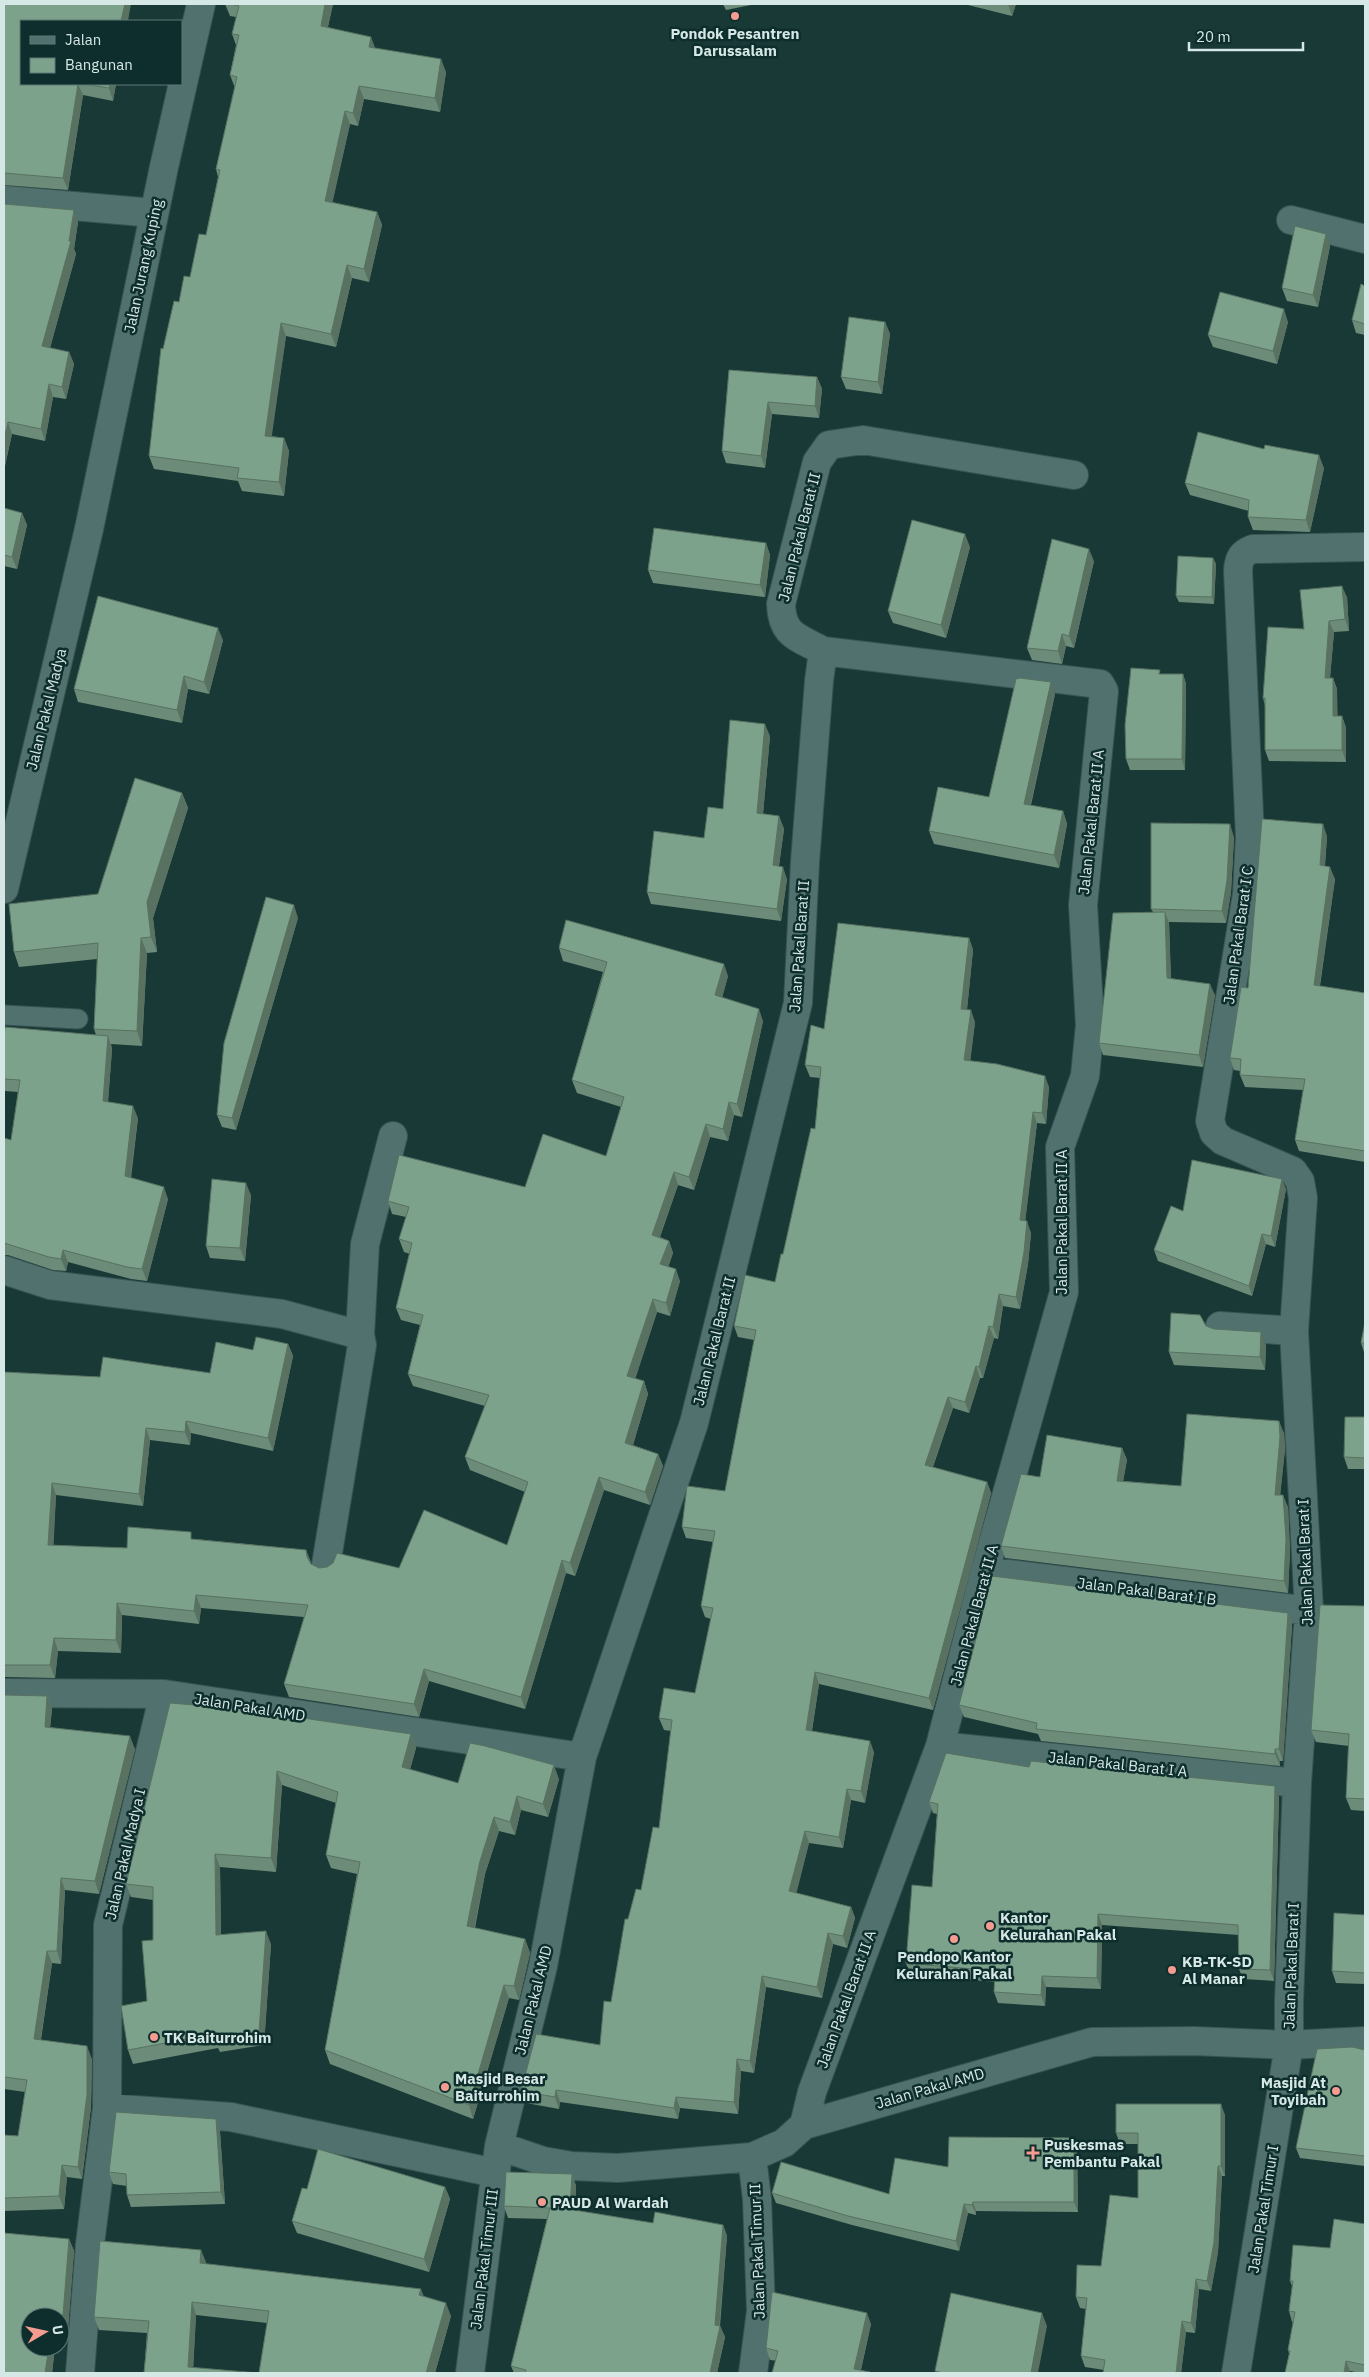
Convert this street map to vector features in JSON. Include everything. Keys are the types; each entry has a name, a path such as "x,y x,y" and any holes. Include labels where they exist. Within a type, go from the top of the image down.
{"street":[{"name":"Jalan Jurang Kuping","path":"89,529 154,213 201,4"},
{"path":"4,200 154,213"},
{"path":"1291,220 1365,239"},
{"name":"Jalan Pakal Barat II","path":"582,1757 694,1423 798,1003 805,862 818,681 823,651 790,633 782,620 781,604 817,462 829,445 863,440 1074,475"},
{"name":"Jalan Pakal Madya","path":"4,889 89,529"},
{"name":"Jalan Pakal Barat I C","path":"1293,1171 1223,1141 1214,1133 1210,1121 1247,894 1250,846 1239,560 1244,553 1253,549 1365,547"},
{"name":"Jalan Pakal Barat II A","path":"804,2125 812,2092 940,1746 985,1571 1064,1292 1060,1147 1085,1076 1090,1025 1083,905 1104,691 1100,684 823,651"},
{"path":"326,1565 361,1353 360,1335 365,1244 392,1136"},
{"name":"Jalan Pakal Barat I","path":"1289,2045 1297,1783 1309,1611 1294,1331 1303,1198 1300,1181 1293,1171"},
{"path":"4,1270 50,1285 282,1314 360,1335"},
{"path":"1220,1326 1294,1331"},
{"name":"Jalan Pakal Barat I B","path":"985,1571 1309,1611"},
{"name":"Jalan Pakal AMD","path":"4,1693 164,1694 582,1757 543,1966 498,2146 543,2161 572,2166 618,2168 752,2158 784,2143 804,2125 1092,2042 1194,2041 1289,2045 1365,2041"},
{"name":"Jalan Pakal Madya I","path":"80,2373 90,2244 107,2108 108,1925 164,1694"},
{"name":"Jalan Pakal Barat I A","path":"940,1746 1297,1783"},
{"name":"Jalan Pakal Timur I","path":"1236,2373 1289,2045"},
{"path":"107,2108 231,2117 495,2173"},
{"name":"Jalan Pakal Timur III","path":"470,2373 498,2146"},
{"name":"Jalan Pakal Timur II","path":"752,2158 757,2199 761,2311 753,2373"}],"lane":[{"path":"4,1015 78,1018"}],"building":[{"path":"4,4 125,4 121,20 20,20 20,85 78,85 63,178 4,173"},
{"path":"231,4 325,4 321,26 371,37 369,47 441,59 435,98 359,86 353,113 345,111 325,201 377,212 364,269 347,265 331,334 281,323 265,436 284,438 279,482 237,478 239,468 149,456 161,348 163,349 174,301 179,302 184,276 190,277 199,234 206,235 220,170 216,169 237,77 230,75 239,35 232,34 239,6"},
{"path":"90,85 110,85 109,88"},
{"path":"4,204 74,210 69,241 71,241 42,346 69,352 62,387 49,384 41,429 8,422 4,439"},
{"path":"1295,226 1326,234 1313,295 1282,288"},
{"path":"1361,284 1365,286 1365,324 1352,320"},
{"path":"1220,292 1284,309 1273,351 1208,335"},
{"path":"849,317 885,322 878,382 841,377"},
{"path":"729,370 817,377 815,406 768,402 761,456 722,451"},
{"path":"1198,432 1264,449 1265,445 1319,455 1306,520 1248,517 1249,500 1185,483"},
{"path":"4,508 22,513 12,557 4,555"},
{"path":"912,520 965,534 941,625 888,611"},
{"path":"654,528 766,543 760,585 648,570"},
{"path":"1052,539 1089,549 1069,636 1062,634 1058,651 1027,648"},
{"path":"1178,556 1213,558 1212,597 1176,596"},
{"path":"1342,586 1345,619 1329,621 1325,678 1333,678 1333,716 1342,716 1342,750 1265,750 1265,698 1263,698 1268,627 1304,629 1300,590"},
{"path":"98,596 218,628 204,682 184,676 177,710 74,689"},
{"path":"1131,668 1160,670 1159,674 1183,674 1182,759 1126,759 1125,725"},
{"path":"1016,679 1051,682 1024,804 1063,811 1054,855 929,831 938,787 989,797"},
{"path":"730,720 765,724 757,813 779,816 773,865 783,867 777,909 647,892 654,831 704,838 708,807 723,809"},
{"path":"135,778 182,793 147,902 151,937 141,938 137,1031 94,1029 98,943 14,952 9,904 98,894"},
{"path":"1262,819 1323,824 1320,865 1330,867 1314,985 1365,993 1365,1151 1295,1140 1305,1079 1240,1075 1241,1059 1230,1058 1241,987 1248,988"},
{"path":"1151,823 1230,824 1227,880 1222,911 1151,909"},
{"path":"266,897 294,905 232,1118 217,1115 224,1043"},
{"path":"1165,912 1167,978 1210,984 1199,1055 1099,1043 1113,913"},
{"path":"566,920 724,964 715,995 759,1009 737,1104 729,1102 723,1129 706,1124 689,1177 674,1172 652,1235 669,1241 660,1264 676,1269 666,1303 653,1299 627,1376 644,1381 625,1443 658,1454 645,1492 599,1477 570,1563 562,1560 521,1697 424,1669 414,1704 284,1684 308,1605 196,1595 194,1611 117,1603 116,1640 54,1638 50,1665 4,1665 4,1372 100,1377 103,1357 210,1373 216,1342 253,1350 256,1337 288,1344 268,1438 186,1421 185,1432 146,1428 139,1494 52,1483 48,1545 127,1548 128,1527 191,1532 191,1539 306,1550 311,1564 319,1568 327,1567 333,1563 337,1553 399,1568 424,1510 507,1545 528,1482 465,1457 489,1395 408,1374 423,1315 396,1308 412,1243 399,1239 409,1207 388,1201 399,1155 525,1187 543,1134 606,1156 624,1097 572,1080 607,962 559,948"},
{"path":"838,923 969,938 961,1009 971,1010 964,1060 997,1064 1045,1076 1042,1113 1033,1112 1020,1220 1027,1221 1016,1297 999,1294 993,1327 989,1326 979,1367 976,1366 965,1402 948,1397 925,1465 987,1482 929,1698 815,1672 806,1730 870,1741 861,1791 847,1789 839,1837 805,1831 789,1891 851,1907 843,1936 828,1933 817,1987 762,1976 750,2061 737,2059 734,2102 676,2097 674,2108 556,2090 555,2097 521,2091 536,2034 600,2045 604,2001 611,2002 625,1919 628,1919 636,1889 641,1890 653,1827 659,1828 672,1720 659,1718 664,1688 695,1693 713,1608 701,1606 715,1531 682,1527 687,1486 725,1491 756,1330 734,1326 745,1275 775,1282 781,1254 783,1254 811,1128 815,1129 821,1067 805,1065 811,1025 824,1029"},
{"path":"5,1027 108,1036 103,1101 133,1106 125,1176 164,1187 142,1269 127,1267 63,1250 61,1259 49,1257 4,1243 4,1138 11,1140 20,1080 4,1079"},
{"path":"1192,1160 1282,1179 1271,1236 1262,1234 1249,1286 1154,1250 1171,1206 1183,1211"},
{"path":"212,1179 246,1183 240,1248 206,1246"},
{"path":"1171,1313 1200,1315 1206,1326 1214,1329 1261,1332 1260,1357 1169,1352"},
{"path":"1365,1322 1365,1343 1361,1343"},
{"path":"1187,1414 1279,1421 1280,1437 1275,1495 1283,1495 1286,1539 1284,1581 1001,1546 1021,1474 1040,1477 1047,1435 1122,1448 1117,1481 1181,1486"},
{"path":"1345,1417 1365,1417 1365,1458 1344,1457"},
{"path":"992,1576 1288,1613 1279,1749 1275,1749 1275,1754 1036,1729 1037,1723 959,1705"},
{"path":"1320,1605 1365,1606 1365,1799 1346,1798 1349,1734 1311,1730"},
{"path":"4,1695 47,1696 45,1727 130,1736 95,1881 61,1878 57,1951 47,1951 34,2039 87,2046 87,2094 78,2167 62,2165 59,2196 4,2198 4,2135 18,2136 27,2080 4,2077"},
{"path":"170,1703 242,1709 411,1734 402,1767 458,1783 470,1743 554,1765 543,1804 517,1796 510,1822 494,1817 480,1861 467,1926 525,1939 514,1986 504,1985 469,2105 325,2050 360,1862 326,1855 338,1792 277,1771 271,1858 215,1854 216,1935 266,1931 259,2032 215,2038 214,2034 128,2050 121,2006 147,2001 142,1941 153,1940 153,1887 126,1884"},
{"path":"946,1753 1029,1767 1031,1761 1275,1786 1270,1970 1239,1969 1238,1925 1098,1914 1097,1978 1042,1976 1041,1995 994,1992 995,1971 906,1963 912,1885 932,1887 938,1804 929,1802"},
{"path":"1334,1913 1365,1915 1365,1973 1332,1971"},
{"path":"1352,2047 1365,2050 1365,2156 1296,2148 1317,2049"},
{"path":"1116,2104 1221,2104 1221,2166 1218,2166 1214,2242 1207,2281 1196,2279 1191,2323 1182,2321 1176,2373 1103,2373 1105,2360 1081,2356 1087,2298 1076,2297 1077,2265 1101,2266 1110,2195 1138,2198 1138,2133 1116,2133"},
{"path":"116,2112 216,2119 221,2192 127,2195 126,2174 109,2172"},
{"path":"949,2137 1074,2138 1074,2202 973,2202 972,2205 964,2204 956,2241 848,2216 772,2193 781,2162 889,2194 895,2158 948,2167"},
{"path":"318,2149 445,2187 424,2259 292,2221 302,2188 307,2189"},
{"path":"506,2172 572,2174 570,2209 562,2208 653,2223 655,2212 723,2225 715,2325 720,2326 710,2373 525,2373 526,2370 511,2366 550,2208 504,2206"},
{"path":"1334,2219 1365,2224 1365,2365 1346,2361 1344,2373 1285,2373 1295,2312 1289,2311 1293,2281 1290,2281 1293,2245 1330,2248"},
{"path":"4,2233 69,2239 64,2307 20,2307 20,2357 47,2357 45,2373 4,2373"},
{"path":"100,2241 201,2250 200,2263 421,2289 419,2295 446,2303 426,2373 259,2373 269,2311 192,2302 188,2367 258,2373 144,2373 149,2321 94,2317"},
{"path":"772,2292 867,2313 854,2369 870,2373 772,2373 778,2351 766,2348"},
{"path":"951,2293 1042,2313 1031,2373 943,2373 935,2371"}],"place":[{"name":"Pondok Pesantren Darussalam","path":"735,16"},
{"name":"Kantor Kelurahan Pakal","path":"990,1926"},
{"name":"Pendopo Kantor Kelurahan Pakal","path":"954,1939"},
{"name":"KB-TK-SD Al Manar","path":"1172,1970"},
{"name":"TK Baiturrohim","path":"154,2037"},
{"name":"Masjid Besar Baiturrohim","path":"445,2087"},
{"name":"Masjid At Toyibah","path":"1336,2091"},
{"name":"Puskesmas Pembantu Pakal","path":"1033,2153"},
{"name":"PAUD Al Wardah","path":"542,2202"}]}
